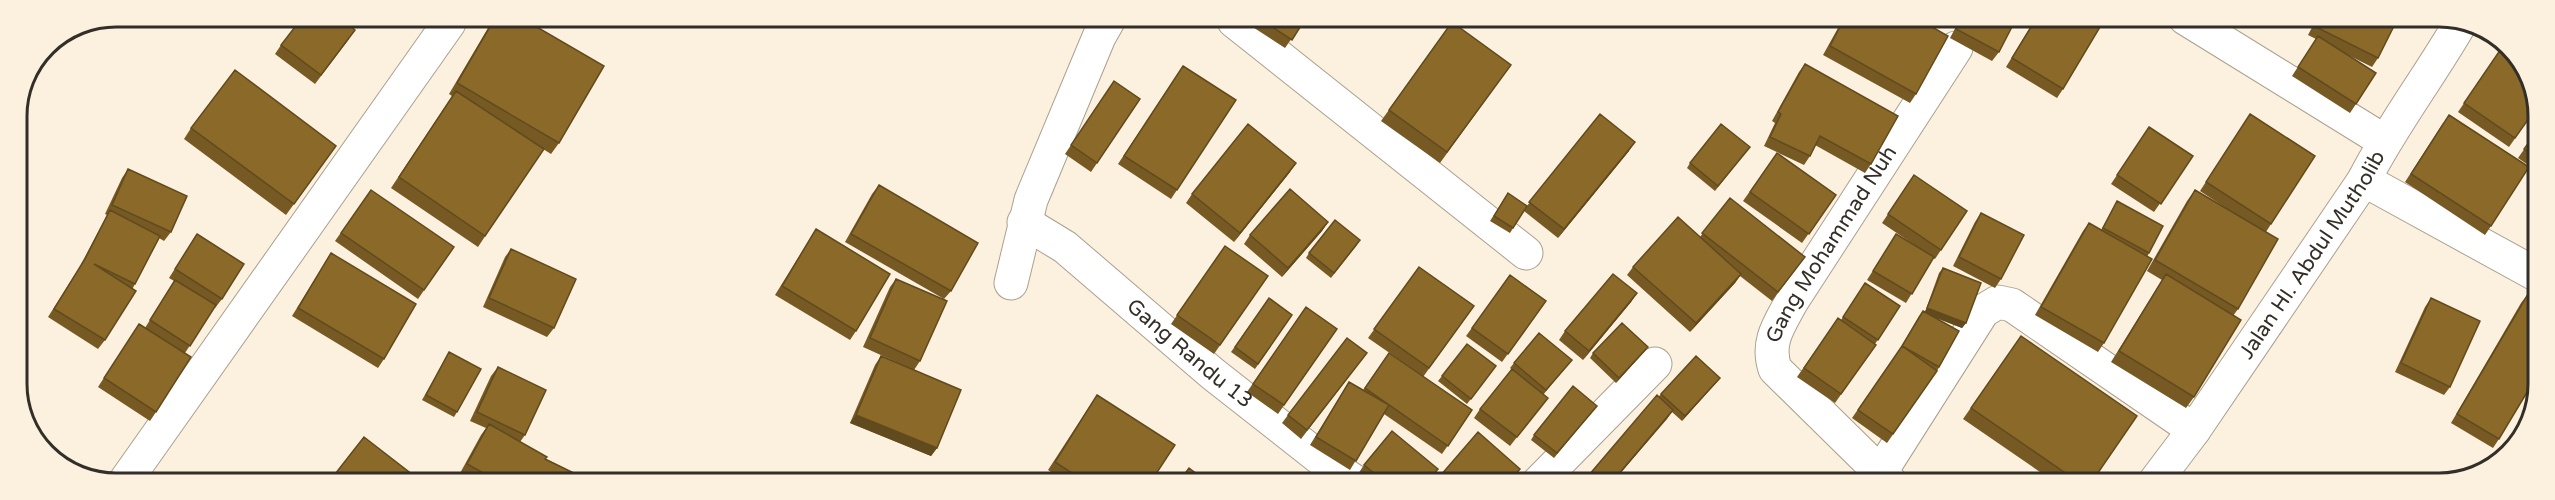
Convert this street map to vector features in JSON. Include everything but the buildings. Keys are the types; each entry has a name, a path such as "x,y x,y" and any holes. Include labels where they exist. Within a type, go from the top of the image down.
{"street":[{"path":"131,473 446,27"},
{"path":"1011,283 1031,200 1094,27"},
{"path":"1242,27 1526,253"},
{"path":"2200,27 2384,141"},
{"name":"Jalan HI. Abdul Mutholib","path":"2162,473 2194,430 2364,180 2384,141 2457,30"},
{"name":"Gang Mohammad Nuh","path":"1881,473 1775,369 1770,357 1771,342 1792,301 1956,48"},
{"path":"2364,180 2528,270"},
{"name":"Gang Randu 13","path":"1024,222 1065,247 1213,375 1342,473"},
{"path":"1889,473 1983,311 1998,302 2012,305 2194,430"},
{"path":"1548,473 1655,364"}]}
